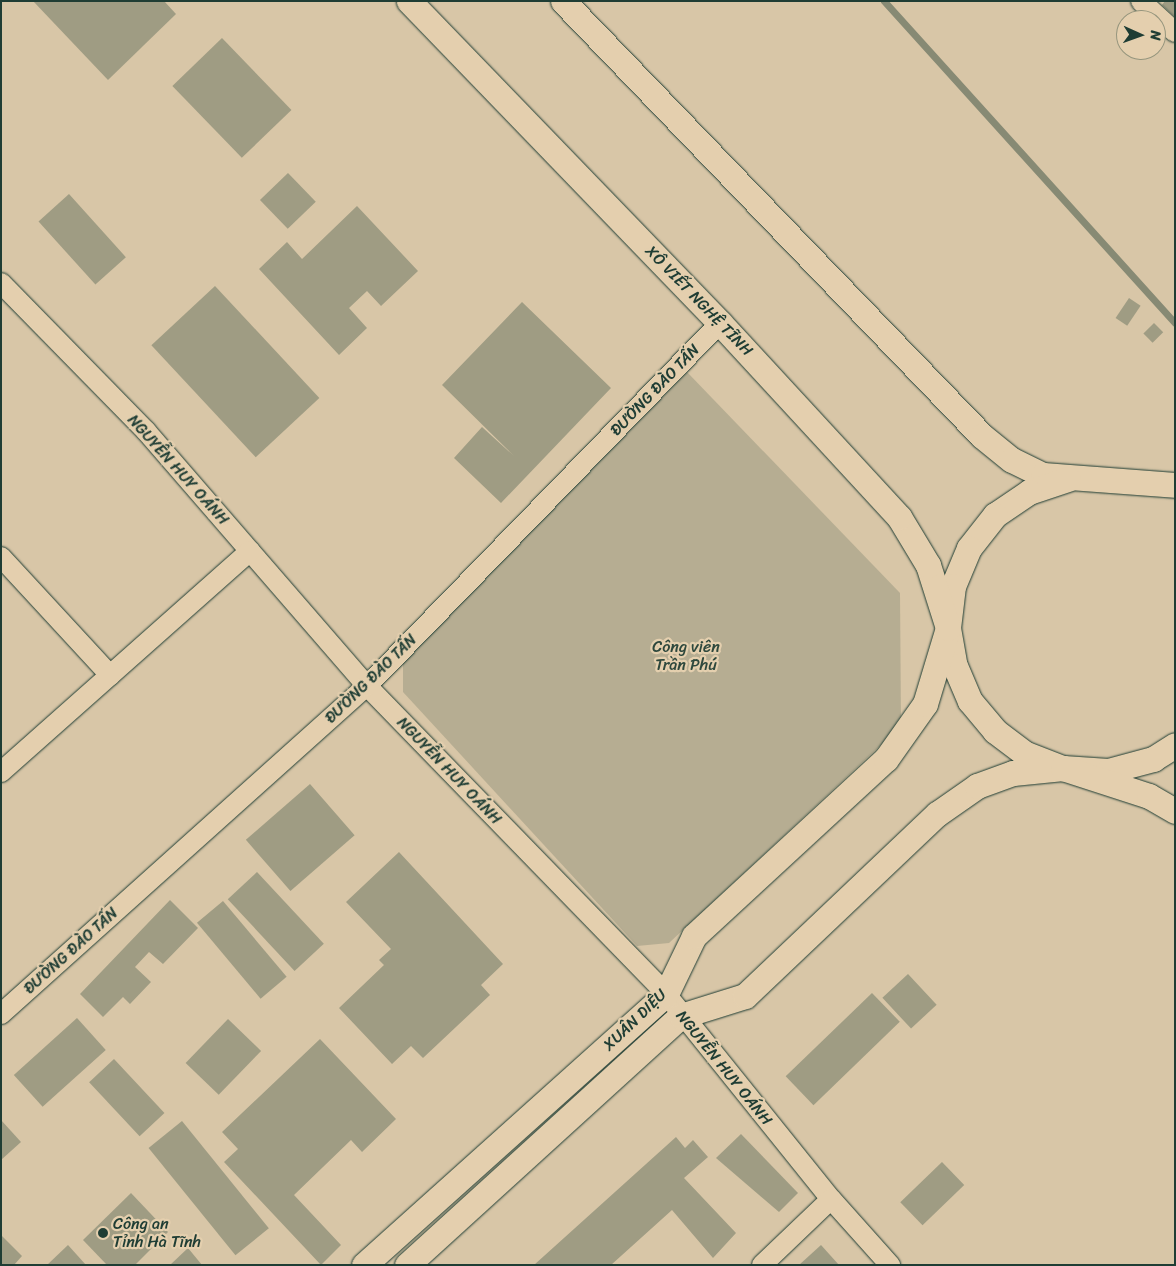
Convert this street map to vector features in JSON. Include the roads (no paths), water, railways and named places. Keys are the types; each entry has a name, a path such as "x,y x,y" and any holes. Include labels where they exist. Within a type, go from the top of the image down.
{"street":[{"name":"XÔ VIẾT NGHỆ TĨNH","path":"409,1 720,323 917,540 948,628"},
{"path":"564,1 982,436 1012,460 1043,475 1110,477 1175,485"},
{"path":"1141,1 1175,32"},
{"name":"NGUYỄN HUY OÁNH","path":"1,283 146,431 367,686 666,994 681,1016 831,1199 890,1265"},
{"name":"ĐƯỜNG ĐÀO TẤN","path":"1,1014 367,686 720,323"},
{"path":"1175,502 1158,490 1110,477 1068,479 1037,489 995,516 966,556 953,586 948,628 954,666 983,716 1026,754 1149,796 1175,810"},
{"path":"1,772 250,551"},
{"path":"1,557 110,675"},
{"name":"XUÂN DIỆU","path":"364,1265 666,994 694,936 886,759 909,732 926,704 948,628"},
{"path":"1063,768 1108,771 1153,759 1175,746"},
{"name":"XUÂN DIỆU","path":"408,1265 681,1016 745,996 936,814 977,786 1013,773 1063,768"},
{"path":"762,1265 831,1199"}],"waterway":[{"path":"884,1 1175,323"}],"place":[{"name":"Công an Tỉnh Hà Tĩnh","path":"103,1233"}],"park label":[{"name":"Công viên Trần Phú","path":"686,656"}]}
